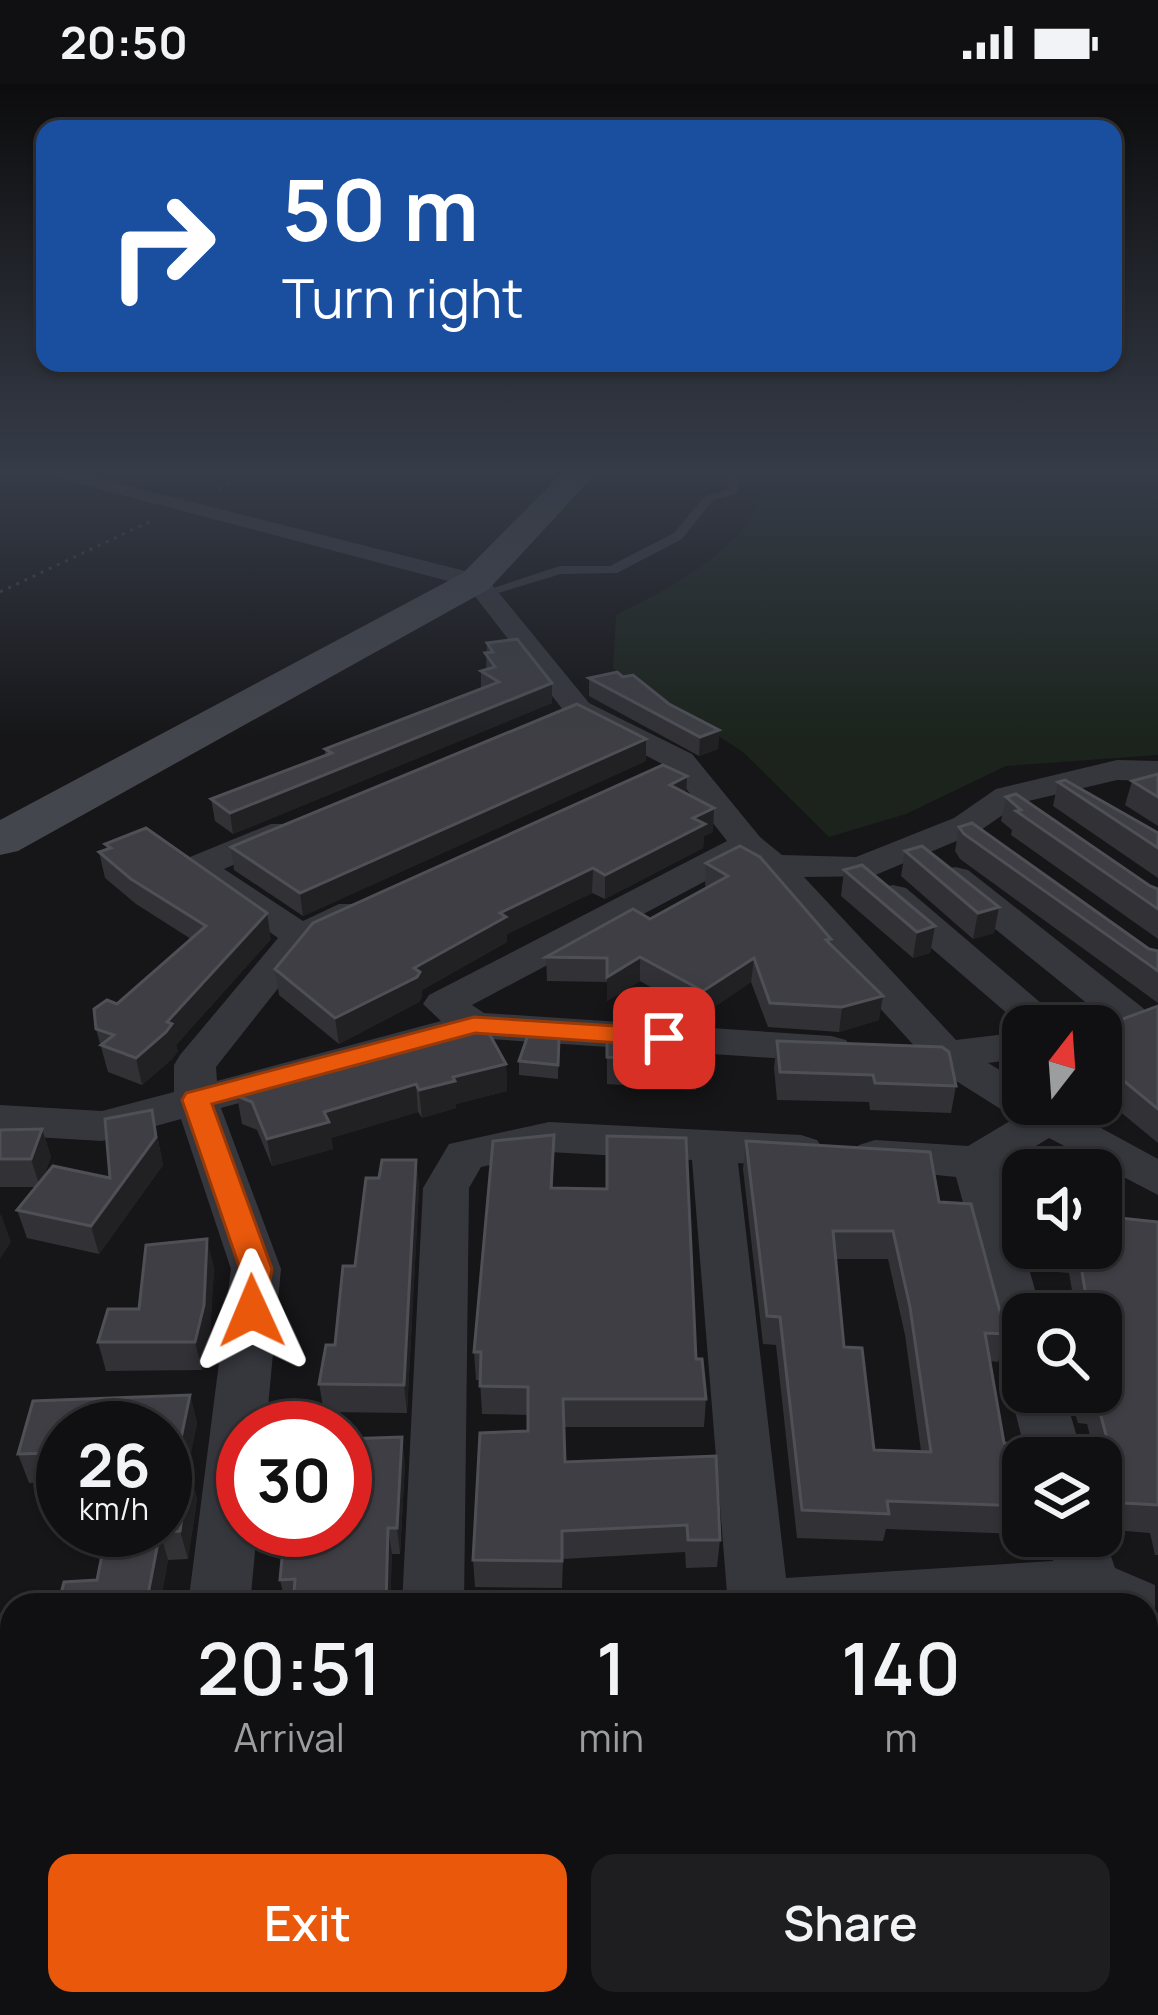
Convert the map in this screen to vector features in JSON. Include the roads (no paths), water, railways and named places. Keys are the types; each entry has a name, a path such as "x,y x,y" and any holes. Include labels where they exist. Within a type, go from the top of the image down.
{"street":[{"path":"380,560 481,587 578,709 680,761 948,1057 1002,1090"},
{"path":"0,840 481,587 504,560"},
{"path":"536,726 578,709"},
{"path":"638,780 680,761"},
{"path":"474,1025 443,1004 761,855 860,868 966,825 1008,796 1117,770 1158,771"},
{"path":"1117,770 1158,795"},
{"path":"1061,784 1100,809"},
{"path":"1008,796 1046,822"},
{"path":"300,936 198,867 324,814"},
{"path":"966,825 1004,853"},
{"path":"916,847 1129,1018"},
{"path":"860,868 1022,1005"},
{"path":"220,1593 256,1269 196,1100 195,1065 300,936 385,897"},
{"path":"0,1120 102,1126 474,1025 948,1057 1002,1048"},
{"path":"433,1593 446,1187 465,1155 548,1137 975,1162 1015,1125"},
{"path":"1061,1125 1158,1179"},
{"path":"713,1145 758,1593"},
{"path":"975,1162 1010,1293"},
{"path":"918,1593 1100,1576"}],"lane":[{"path":"481,587 560,570 612,570 631,560"}]}
